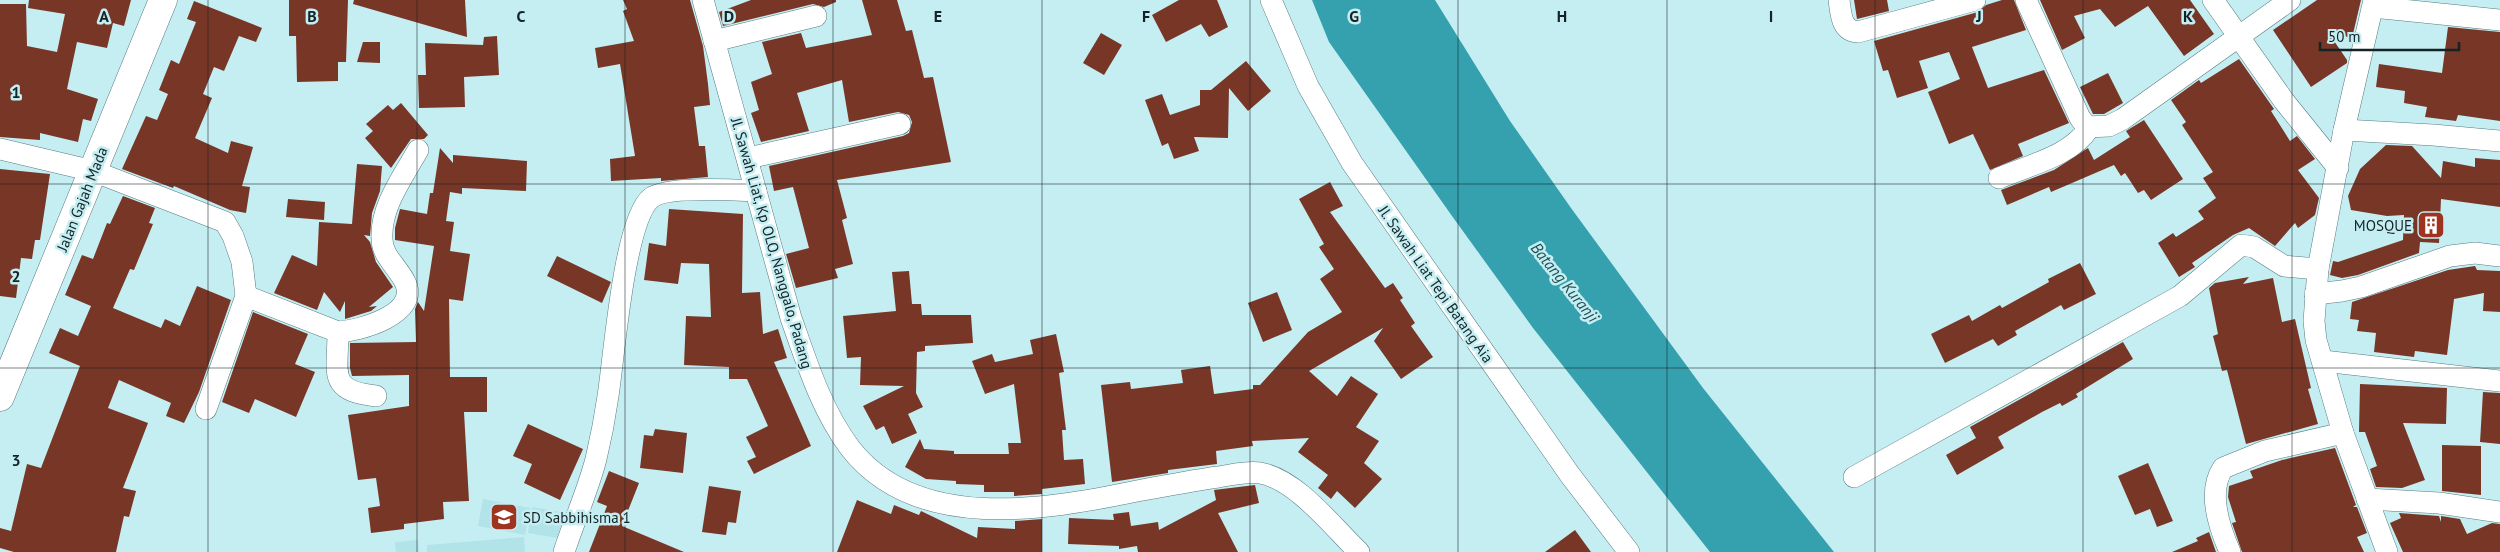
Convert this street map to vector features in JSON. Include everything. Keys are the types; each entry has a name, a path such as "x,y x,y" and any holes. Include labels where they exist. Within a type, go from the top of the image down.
{"main road":[{"name":"Jalan Gajah Mada","path":"0,398 163,0"}],"street":[{"name":"Jl. Sawah Liat, Kp OLO, Nanggalo, Padang","path":"703,0 791,318 814,382 837,429 863,462 905,491 921,498 958,507 1019,508 1075,502 1241,473 1259,473 1277,478 1299,493 1359,552"},
{"name":"Jl. Sawah Liat Tepi Batang Aia","path":"1271,0 1308,86 1352,163 1570,475 1629,552"},
{"path":"1839,0 1845,28 1852,32 1866,30 1936,5 1975,0"},
{"path":"2026,0 2075,109 2084,124 2090,128 2108,126 2123,119 2290,0"},
{"path":"2213,0 2316,143 2338,168"},
{"path":"2387,552 2343,433 2315,331 2315,294 2318,269 2344,130 2374,4 2500,20"},
{"path":"714,41 816,16"},
{"path":"748,158 900,124"},
{"path":"1999,178 2064,151 2081,139 2090,128"},
{"path":"2344,130 2433,134 2500,142"},
{"path":"0,149 94,171 225,222 233,236 242,262 246,296 206,409"},
{"path":"246,296 338,332 349,332 385,319 399,310 405,300 408,289 406,282 384,251 382,231 387,209 418,150"},
{"path":"564,552 595,461 608,396 624,277 634,238 649,200 658,194 673,191 756,191"},
{"path":"1854,477 2180,296 2241,245 2254,247 2284,266 2318,269"},
{"path":"2315,294 2361,287 2450,256 2475,253 2500,256"},
{"path":"338,332 338,376 342,386 355,394 376,396"},
{"path":"2323,361 2500,381"},
{"path":"2230,552 2217,513 2215,487 2224,468 2265,450 2343,433"},
{"path":"2367,499 2439,503 2500,512"}],"shaded area":[{"name":"SD Sabbihisma 1","path":"483,499 530,508 525,535 478,526"},
{"name":"SD Sabbihisma 1","path":"532,507 567,513 563,539 528,533"},
{"name":"SD Sabbihisma 1","path":"524,537 525,552 427,552 427,545"},
{"path":"418,540 419,552 396,552 395,542"}],"water":[{"name":"Batang Kuranji","path":"1312,0 1435,0 1510,121 1571,208 1703,388 1834,552 1710,552 1533,328 1452,216 1329,42"}],"building":[{"path":"29,0 131,0 124,26 113,23 107,48 77,42 67,89 98,99 91,121 83,119 78,142 40,133 40,140 0,137 0,4 26,4 27,46 57,52 65,14 28,8"},
{"path":"289,0 348,0 346,62 338,62 338,81 297,82 296,36 289,36"},
{"path":"354,0 465,0 467,37 353,4"},
{"path":"623,0 690,0 703,46 708,84 710,105 694,107 699,146 705,146 708,177 661,181 661,178 611,181 610,159 635,156 620,64 598,68 595,48 634,41 623,11 627,9"},
{"path":"751,0 836,0 836,2 824,7 813,4 723,26 719,12"},
{"path":"862,0 897,0 906,31 912,30 924,78 933,77 951,162 837,180 847,218 842,220 853,264 835,269 838,278 796,288 786,254 809,248 793,187 774,191 769,166 903,136 909,133 912,122 909,115 898,112 849,122 842,80 797,93 809,131 761,142 751,113 759,110 751,82 772,74 762,42 801,33 806,48 872,35"},
{"path":"1179,0 1217,0 1228,27 1209,37 1201,24 1166,42 1152,15"},
{"path":"1854,0 1887,0 1889,11 1857,19"},
{"path":"2002,0 2014,0 2026,30 1972,47 1988,88 2044,70 2069,123 2018,144 2023,156 1990,170 1973,134 1949,144 1928,92 1960,79 1949,52 1919,61 1928,88 1897,98 1888,70 1883,71 1874,41 1978,12 1986,5"},
{"path":"2040,0 2190,0 2214,34 2184,56 2148,6 2115,27 2100,9 2074,16 2085,38 2062,50"},
{"path":"2317,0 2361,0 2352,38 2328,32 2347,60 2347,63 2311,87 2273,30"},
{"path":"194,1 262,28 256,42 239,36 224,71 214,67 203,94 212,98 195,138 228,153 231,141 253,147 242,186 250,187 246,213 230,210 174,186 173,188 122,169 146,116 157,120 168,94 159,90 171,60 179,64 196,22 187,19"},
{"path":"2448,27 2500,32 2500,121 2458,115 2456,121 2425,117 2427,107 2404,103 2405,91 2376,87 2379,64 2442,73"},
{"path":"1101,33 1122,45 1104,75 1083,63"},
{"path":"497,36 499,75 464,77 465,107 419,108 418,75 426,75 425,43 483,45 484,37"},
{"path":"363,42 380,42 380,63 357,62"},
{"path":"2239,59 2274,109 2271,111 2290,141 2297,136 2315,159 2298,170 2319,198 2315,215 2298,228 2295,223 2275,246 2249,228 2233,235 2192,263 2195,267 2179,277 2158,243 2173,233 2176,237 2204,219 2198,211 2216,198 2203,178 2213,172 2182,125 2186,122 2171,100 2199,80 2201,83"},
{"path":"1246,61 1271,91 1248,111 1229,88 1228,138 1194,137 1199,151 1174,159 1168,143 1162,146 1145,100 1162,94 1170,115 1200,105 1200,90 1211,90"},
{"path":"2108,73 2123,103 2104,114 2093,114 2080,87"},
{"path":"401,103 428,135 424,139 411,139 391,168 365,138 373,131 366,124 388,105 393,110"},
{"path":"2144,120 2183,179 2151,200 2144,190 2138,193 2125,173 2121,176 2114,165 2051,192 2049,187 2007,205 2001,190 2054,170 2088,148 2094,160 2130,137 2126,131"},
{"path":"2386,145 2412,146 2441,178 2443,161 2475,167 2475,158 2500,160 2500,207 2441,199 2439,243 2420,242 2419,253 2358,275 2342,278 2330,275 2333,261 2338,262 2403,240 2404,215 2387,216 2351,210 2348,196 2360,169"},
{"path":"440,148 453,163 453,155 527,161 526,191 462,188 462,194 450,192 446,221 454,222 450,251 470,254 463,301 449,299 450,377 487,377 487,412 464,412 469,501 443,502 444,519 404,524 404,529 371,533 368,508 380,506 376,478 358,480 348,415 409,406 409,375 352,376 350,368 350,343 416,342 415,309 418,302 424,311 434,246 395,240 395,228 400,209 427,214 430,193 433,193"},
{"path":"357,164 382,166 380,191 372,213 370,236 364,235 370,242 376,262 393,287 369,307 377,306 371,311 345,319 345,301 340,312 324,292 317,310 274,293 292,255 317,266 319,222 352,224"},
{"path":"0,169 50,174 40,240 35,240 32,259 21,258 16,298 0,296"},
{"path":"1330,182 1343,206 1330,212 1385,288 1393,283 1403,298 1400,300 1415,323 1411,326 1433,357 1401,379 1374,341 1383,328 1309,371 1337,396 1351,376 1378,394 1356,427 1379,441 1364,463 1382,479 1355,508 1337,491 1331,499 1318,488 1328,475 1298,452 1309,438 1252,441 1253,446 1216,451 1217,464 1168,470 1168,473 1112,482 1101,385 1130,382 1131,389 1183,383 1181,370 1210,366 1214,394 1253,389 1253,385 1260,385 1308,332 1342,312 1320,279 1334,269 1319,247 1324,244 1299,199"},
{"path":"123,196 155,208 149,223 153,224 134,270 130,269 113,308 161,328 165,319 180,326 197,286 231,300 199,392 184,423 166,416 171,403 119,380 108,408 148,423 123,488 136,491 129,517 124,516 116,552 14,552 0,548 0,528 11,531 27,464 41,468 80,366 49,353 60,328 78,336 91,306 65,295 82,255 93,259 107,223 110,224"},
{"path":"288,199 325,202 324,220 286,217"},
{"path":"669,209 743,214 742,293 760,292 763,334 778,329 787,358 774,362 811,446 754,474 747,461 756,457 746,437 768,426 747,379 729,379 729,367 684,365 686,316 711,317 709,264 681,263 678,284 644,280 649,243 666,246"},
{"path":"557,256 611,282 602,303 547,276"},
{"path":"2080,263 2096,294 2064,310 2061,305 2015,331 2017,335 1998,346 1993,339 1945,363 1931,334 1969,315 1972,321 2000,305 2002,308 2049,282 2048,279"},
{"path":"2475,266 2477,270 2500,271 2500,312 2483,311 2484,293 2454,299 2447,355 2415,351 2414,357 2374,352 2376,333 2357,331 2359,320 2350,319 2352,302 2448,270"},
{"path":"909,271 912,304 921,304 922,315 971,315 973,343 925,346 925,351 917,352 916,393 923,407 908,414 917,433 892,444 884,426 876,430 863,406 904,386 860,385 861,357 847,358 843,316 896,311 892,272"},
{"path":"2249,277 2243,284 2273,278 2282,322 2295,319 2311,388 2308,389 2318,424 2246,444 2227,370 2222,371 2213,336 2218,334 2209,288 2215,283"},
{"path":"1277,292 1292,330 1263,342 1248,303"},
{"path":"253,312 308,334 295,364 315,372 296,417 255,399 249,413 222,402"},
{"path":"1056,334 1064,372 1059,373 1066,430 1062,430 1064,460 1083,459 1085,484 1042,489 1042,494 1014,496 1014,492 984,492 984,485 956,484 956,481 926,479 905,467 920,439 924,449 954,451 954,454 1009,454 1008,443 1021,443 1014,384 985,394 972,361 992,354 995,362 1033,354 1030,340"},
{"path":"2123,342 2133,359 2076,394 2078,397 2062,406 2060,403 2042,412 1998,437 2004,448 1957,475 1946,455 1976,438 1970,427"},
{"path":"2360,384 2447,388 2446,424 2403,423 2425,480 2402,488 2376,487 2370,469 2377,466 2365,432 2359,432"},
{"path":"2483,392 2500,393 2500,444 2480,442"},
{"path":"528,424 583,449 560,500 524,483 532,464 513,456"},
{"path":"655,429 687,433 683,473 640,468 644,435 653,436"},
{"path":"2442,445 2481,446 2481,495 2442,491"},
{"path":"2335,448 2356,505 2353,507 2357,507 2367,533 2357,537 2364,552 2242,552 2232,523 2236,522 2228,497 2229,486 2253,478 2250,471 2282,460"},
{"path":"2148,463 2173,521 2157,527 2150,509 2135,515 2118,476"},
{"path":"609,471 639,483 622,526 684,552 589,552 607,506 597,502"},
{"path":"1255,485 1259,503 1218,513 1238,552 1138,552 1137,546 1119,549 1119,546 1068,544 1069,518 1114,520 1113,514 1129,512 1131,526 1158,522 1159,530 1216,500 1214,490"},
{"path":"709,486 741,491 736,523 728,522 726,535 702,532"},
{"path":"857,500 891,514 894,505 919,515 921,511 977,538 978,527 1015,529 1015,521 1042,519 1042,552 837,552"},
{"path":"2399,513 2439,516 2441,522 2441,516 2460,519 2467,534 2492,523 2500,524 2500,552 2403,552 2390,523 2401,518"},
{"path":"1575,530 1591,552 1545,552"},
{"path":"2209,532 2216,552 2172,552 2198,541 2196,538"}],"place":[{"name":"MOSQUE","path":"2431,225"},
{"name":"SD Sabbihisma 1","path":"504,517"}]}
